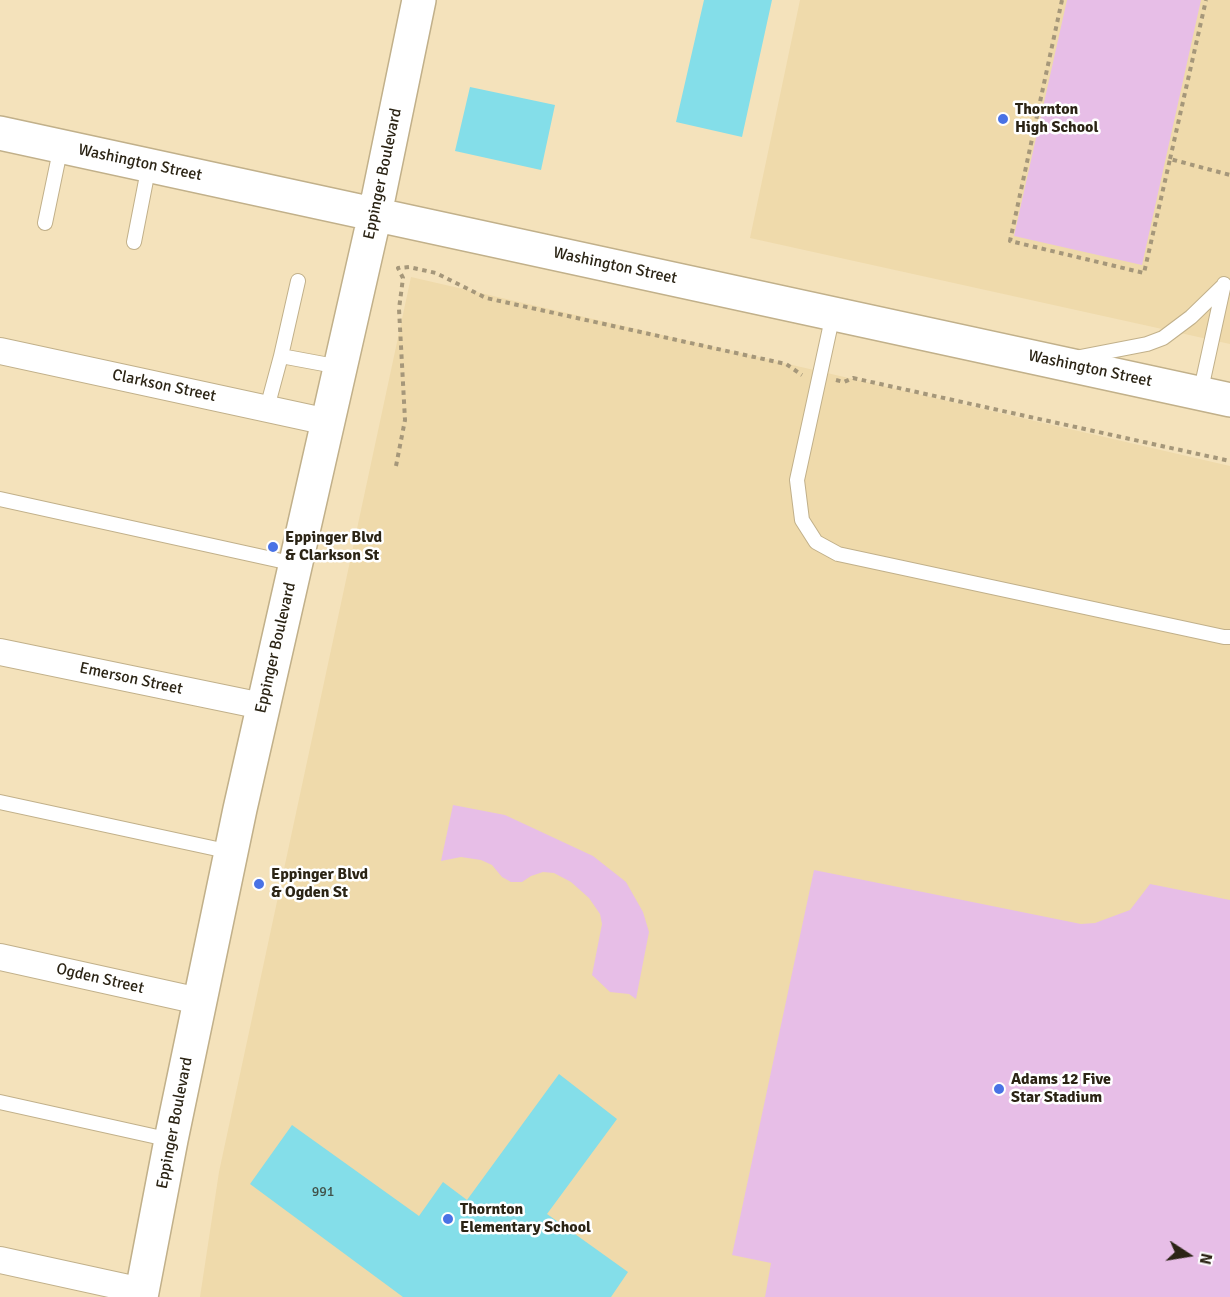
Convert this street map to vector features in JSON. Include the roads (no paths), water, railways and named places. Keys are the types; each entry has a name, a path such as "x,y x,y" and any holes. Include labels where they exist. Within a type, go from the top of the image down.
{"street":[{"name":"Eppinger Boulevard","path":"142,1294 199,1001 262,706 375,214 419,0"},
{"name":"Washington Street","path":"0,133 1215,397"},
{"name":"Clarkson Street","path":"0,351 328,422"},
{"name":"Emerson Street","path":"0,651 262,706"},
{"name":"Ogden Street","path":"0,957 199,1001"},
{"path":"0,1260 142,1294"}],"lane":[{"path":"45,223 61,146"},
{"path":"134,242 149,165"},
{"path":"267,408 298,281"},
{"path":"1057,362 1147,344 1163,338 1191,317 1225,282 1215,397"},
{"path":"834,314 797,480 802,520 816,542 838,554 1230,637"},
{"path":"281,356 340,367"},
{"path":"0,499 295,564"},
{"path":"0,802 231,852"},
{"path":"0,1102 171,1140"}],"place":[{"name":"Thornton High School","path":"1003,119"},
{"name":"Eppinger Blvd & Clarkson St","path":"273,547"},
{"name":"Eppinger Blvd & Ogden St","path":"259,884"},
{"name":"Adams 12 Five Star Stadium","path":"999,1089"},
{"name":"Thornton Elementary School","path":"448,1219"}]}
